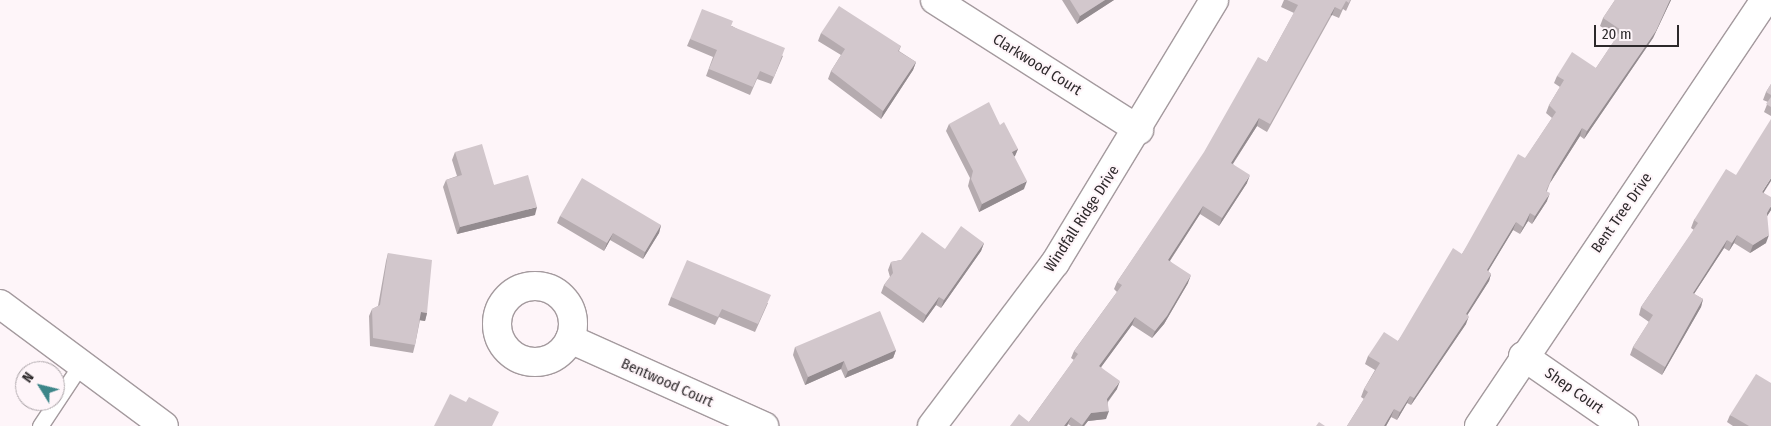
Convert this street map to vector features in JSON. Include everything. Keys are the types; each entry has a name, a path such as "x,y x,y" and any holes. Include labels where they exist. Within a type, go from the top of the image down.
{"street":[{"name":"Clarkwood Court","path":"935,0 1139,130"},
{"name":"Windfall Ridge Drive","path":"932,426 1055,263 1139,130 1214,0"},
{"name":"Bent Tree Drive","path":"1479,426 1523,356 1765,0"},
{"path":"0,304 164,426"},
{"name":"Bentwood Court","path":"570,339 764,426"},
{"name":"Shep Court","path":"1523,356 1624,426"}],"lane":[{"path":"40,426 81,364"}],"building":[{"path":"1070,0 1105,0 1080,16"},
{"path":"1287,0 1350,0 1349,3 1346,1 1341,10 1335,7 1270,124 1259,118 1231,163 1250,175 1222,218 1203,206 1168,260 1191,275 1167,316 1155,331 1135,317 1099,366 1120,381 1107,399 1109,411 1091,413 1082,425 1071,417 1064,426 1010,426 1019,414 1029,422 1078,354 1074,351 1122,285 1117,282 1204,152 1258,57 1267,62 1298,5"},
{"path":"1615,0 1670,0 1656,31 1587,131 1582,128 1553,175 1546,191 1550,193 1535,216 1530,213 1523,227 1516,222 1487,270 1491,274 1466,314 1469,316 1414,398 1410,396 1400,412 1394,409 1384,426 1347,426 1368,392 1364,389 1380,363 1368,356 1384,332 1398,341 1453,248 1462,254 1518,154 1525,158 1556,112 1549,105 1564,80 1557,76 1572,52 1596,68 1621,30 1603,18"},
{"path":"839,6 901,46 898,51 916,62 883,111 831,71 845,49 821,33"},
{"path":"702,9 733,21 731,26 785,48 774,77 760,71 753,87 709,69 717,50 690,39"},
{"path":"1771,84 1771,95 1766,92"},
{"path":"1771,97 1771,107 1766,104"},
{"path":"989,102 1000,125 1004,122 1018,149 1012,152 1027,181 982,204 971,179 973,171 949,124"},
{"path":"1771,119 1771,178 1762,192 1771,197 1771,206 1767,213 1769,235 1753,245 1737,235 1732,243 1727,240 1693,293 1703,299 1665,367 1633,347 1653,315 1641,307 1698,223 1694,220 1726,169 1736,175"},
{"path":"482,144 494,185 528,175 537,207 460,227 446,180 462,175 455,152"},
{"path":"582,178 661,225 645,252 613,233 607,243 560,216"},
{"path":"961,226 984,243 944,300 939,297 926,315 884,285 893,273 891,262 901,260 922,232 945,249"},
{"path":"388,253 432,260 427,313 421,312 415,345 373,338 372,309 380,305"},
{"path":"687,260 771,295 758,324 722,309 718,317 671,297"},
{"path":"880,311 896,350 848,371 844,361 808,377 795,347"},
{"path":"1756,374 1771,383 1771,426 1749,426 1730,415"},
{"path":"450,394 466,402 469,397 499,412 492,426 434,426"},
{"path":"1319,422 1325,426 1316,426"}]}
